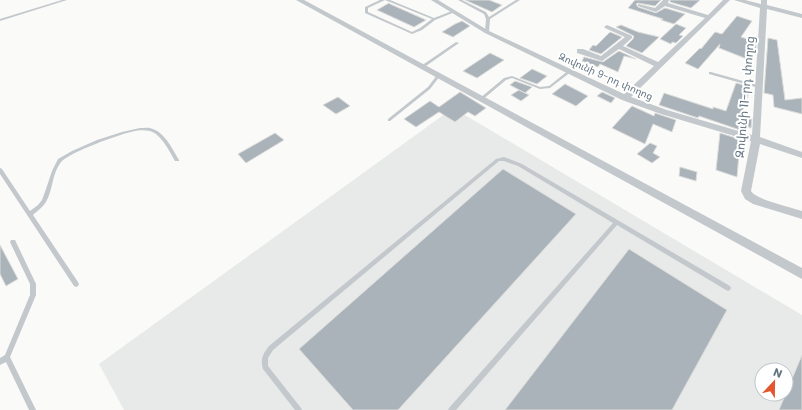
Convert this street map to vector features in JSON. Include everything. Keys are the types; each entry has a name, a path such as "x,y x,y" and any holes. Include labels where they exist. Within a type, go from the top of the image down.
{"street":[{"path":"299,0 802,274"},
{"name":"Զովունի 9-րդ փողոց","path":"434,0 488,32 625,98 664,112 756,139 802,155"},
{"path":"625,98 728,0"},
{"path":"737,0 764,4 802,16"},
{"path":"640,5 656,10 665,2 710,17"},
{"name":"Զովունի 11-րդ փողոց","path":"764,4 756,139 746,191 748,196 757,201 802,215"},
{"path":"580,51 602,59 630,36 607,27"},
{"path":"618,46 659,65"}],"lane":[{"path":"0,20 65,0"},
{"path":"383,0 366,8 366,12 406,32 415,32 434,20 453,12"},
{"path":"387,0 434,20"},
{"path":"460,0 485,13 488,19 488,32"},
{"path":"488,19 518,0"},
{"path":"422,67 457,43"},
{"path":"481,99 505,79 512,77 540,88 550,88 570,72"},
{"path":"710,73 760,87"},
{"path":"389,120 429,88 438,76"},
{"path":"30,214 40,206 48,193 54,169 62,158 74,151 112,137 139,129 151,130 160,135 177,160"},
{"path":"299,410 265,367 265,357 271,348 498,160 504,159 513,161 728,288"},
{"path":"0,170 76,284"},
{"path":"451,410 617,222"},
{"path":"0,362 7,358 33,295 33,284 13,242"},
{"path":"7,358 33,410"}],"shaded area":[{"path":"453,108 802,315 802,410 124,410 99,364"}],"building":[{"path":"465,0 489,0 502,5 492,12"},
{"path":"635,0 661,0 655,6 638,3 636,4 638,7 656,13 665,8 685,14 674,24 628,8"},
{"path":"670,0 700,0 691,8 670,2"},
{"path":"389,3 426,20 414,27 377,10"},
{"path":"737,16 752,21 741,37 756,42 756,49 747,59 719,48 720,44 698,69 685,63 700,48 701,49 715,32 722,34"},
{"path":"462,21 470,26 453,37 442,32 455,24"},
{"path":"676,24 686,28 679,35 683,36 676,43 672,42 671,44 660,39"},
{"path":"621,25 638,32 659,37 642,53 626,46 634,36 616,27"},
{"path":"610,32 622,37 601,54 589,50 593,45 596,46"},
{"path":"768,38 777,40 785,100 802,98 802,114 774,107 773,95 764,93"},
{"path":"619,51 636,59 624,56 618,72 600,64 598,67 582,61 584,57 603,62"},
{"path":"490,53 504,60 477,78 463,71"},
{"path":"532,69 547,76 537,84 520,78"},
{"path":"515,81 532,87 525,93 510,85"},
{"path":"736,83 751,87 741,115 752,118 751,128 741,125 740,130 699,116 698,118 659,105 664,93 713,109 713,107 726,111"},
{"path":"565,84 588,96 576,106 552,94"},
{"path":"519,90 529,95 521,101 511,95"},
{"path":"460,92 486,108 475,116 468,112 455,122 439,112 416,127 404,119 430,101 439,107"},
{"path":"602,92 615,98 611,103 597,96"},
{"path":"338,97 350,106 336,114 323,105"},
{"path":"632,106 654,116 655,113 676,120 672,132 653,124 645,144 612,128"},
{"path":"275,133 284,140 246,163 238,154"},
{"path":"720,133 739,139 737,177 716,170"},
{"path":"650,143 657,146 653,153 660,157 652,163 637,154"},
{"path":"680,167 697,172 696,181 679,176"},
{"path":"503,169 576,214 398,410 353,410 299,349"},
{"path":"0,245 18,279 6,286 0,274"},
{"path":"629,249 727,310 672,410 505,410"},
{"path":"802,355 802,410 779,410 782,402 794,402 794,374"}]}
